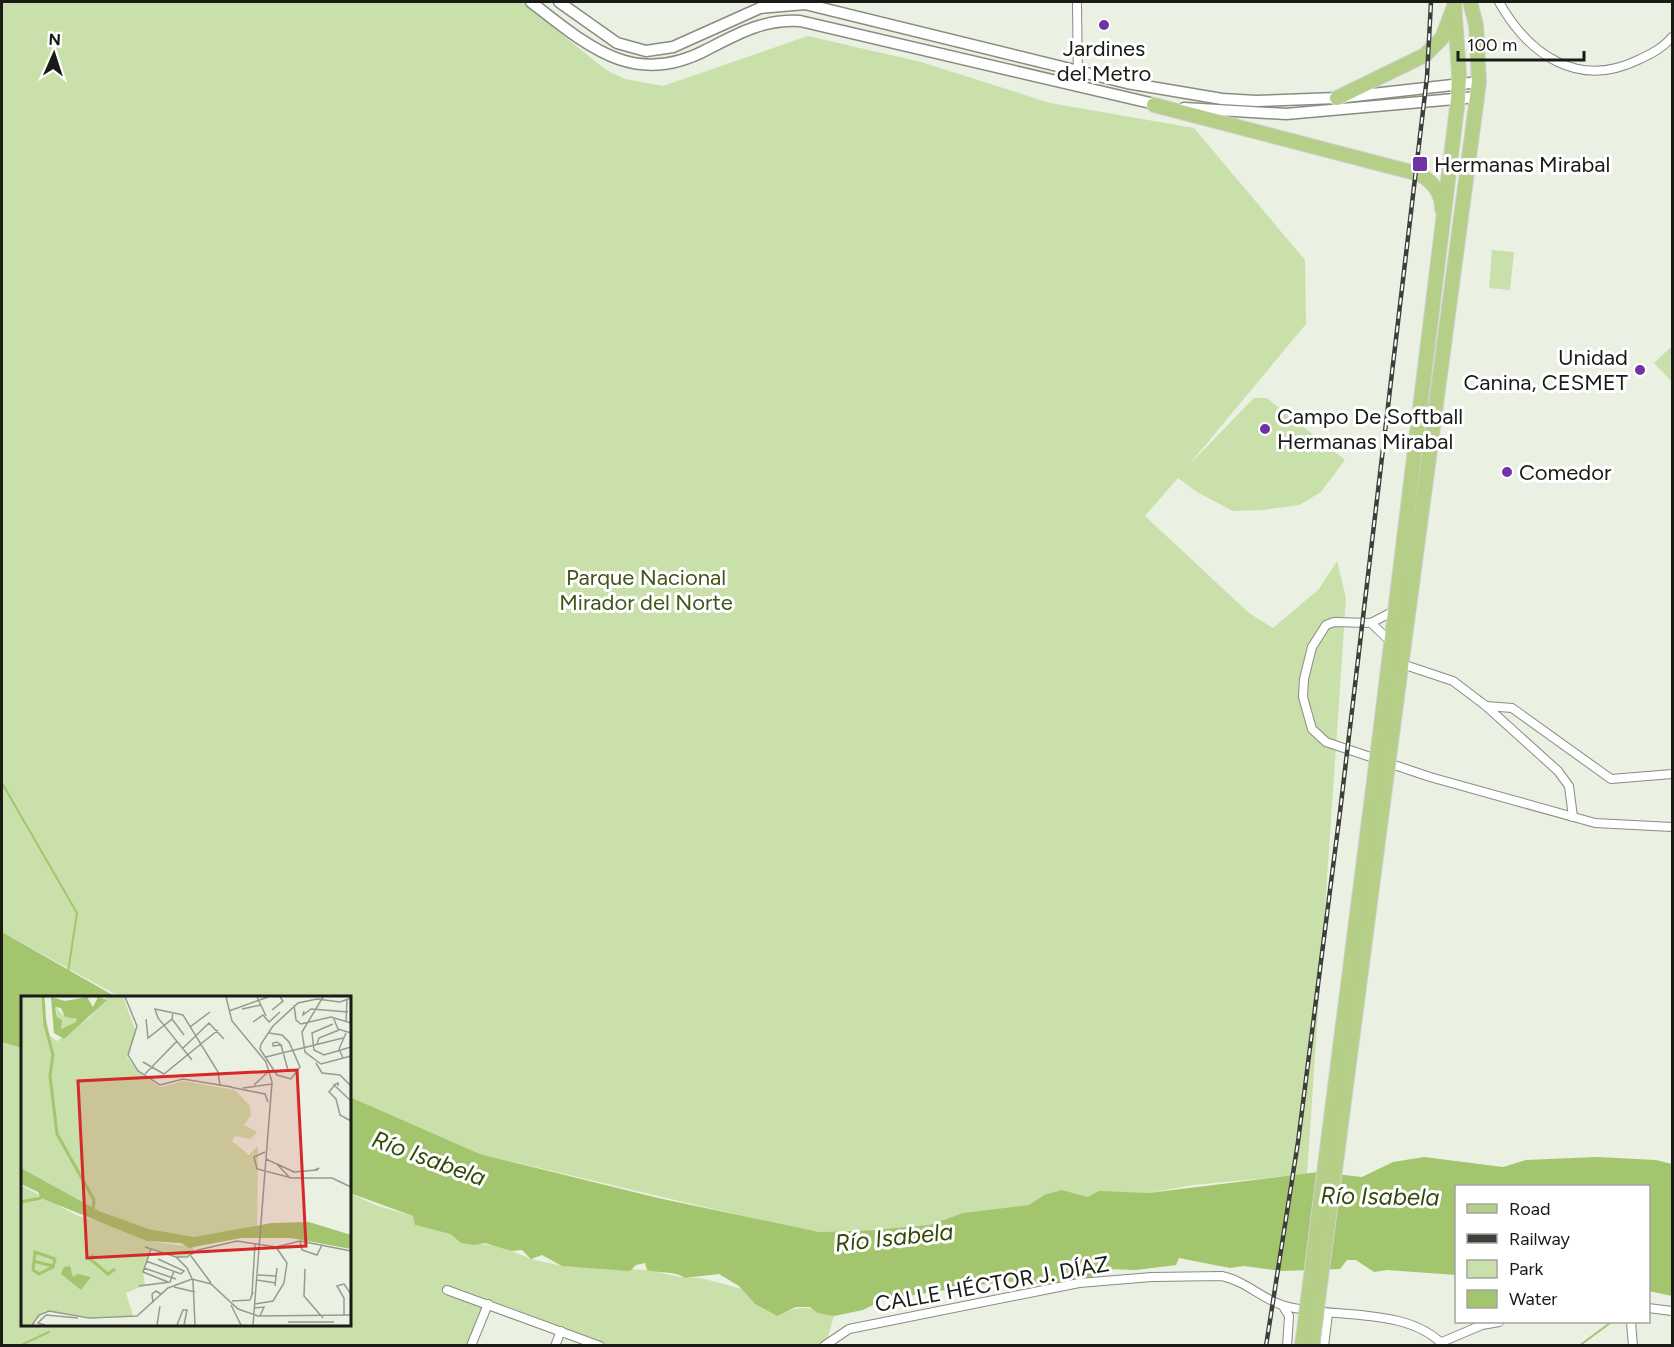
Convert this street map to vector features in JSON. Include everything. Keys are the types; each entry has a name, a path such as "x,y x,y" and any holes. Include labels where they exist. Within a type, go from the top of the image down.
{"main road":[{"path":"1302,1346 1387,726 1402,664 1479,82 1476,26 1470,2"},
{"path":"1312,1346 1387,726 1392,643 1459,92 1454,3"},
{"path":"1337,98 1425,55 1442,38 1454,3"},
{"path":"1154,105 1419,174 1433,184 1442,200 1443,232"}],"street":[{"path":"531,2 592,48 622,62 655,66 690,58 766,23 800,21 1154,105 1236,113 1286,114 1459,92 1479,82"},
{"path":"559,2 617,43 646,51 673,46 707,29 760,8 805,4 1077,72 1157,90 1222,99 1256,101 1459,92 1477,97"},
{"path":"1077,2 1078,87"},
{"path":"1499,2 1515,29 1531,44 1573,70 1602,71 1622,67 1665,46 1672,37"},
{"path":"707,29 717,44"},
{"path":"1396,610 1371,623 1334,622 1326,625 1312,647 1304,679 1303,697 1312,729 1326,742 1430,777 1595,823 1672,827"},
{"path":"1371,623 1392,643"},
{"path":"1402,664 1453,681 1486,706 1558,771 1569,786 1573,817"},
{"path":"1486,706 1512,708 1611,779 1672,774"},
{"name":"CALLE HÉCTOR J. DÍAZ","path":"825,1345 849,1329 979,1300 1079,1283 1152,1277 1233,1278 1283,1306 1328,1314 1386,1317 1409,1324 1443,1344"},
{"path":"447,1290 600,1346"},
{"path":"471,1346 488,1304"},
{"path":"1283,1306 1289,1316 1287,1346"},
{"path":"1650,1308 1672,1311"},
{"path":"1324,1346 1328,1314"},
{"path":"1443,1344 1482,1325 1493,1323"},
{"path":"1631,1323 1633,1346"},
{"path":"555,1346 561,1331"}],"green space":[{"name":"Parque Nacional Mirador del Norte","path":"2,2 522,2 606,70 625,79 663,86 808,36 921,62 1050,103 1194,128 1305,260 1306,324 1188,466 1254,398 1267,398 1345,460 1321,492 1299,505 1233,511 1197,492 1178,478 1145,516 1249,613 1273,628 1319,589 1337,561 1346,598 1307,1174 1193,1185 1149,1193 1097,1192 1087,1197 1044,1195 1029,1205 963,1213 929,1225 904,1228 819,1232 781,1225 480,1154 351,1097 351,996 118,996 2,932"},
{"path":"1492,250 1514,252 1510,290 1489,288"},
{"path":"1672,348 1672,382 1654,363"},
{"path":"2,1041 21,1047 21,1326 351,1326 351,1193 375,1205 413,1216 415,1225 450,1234 461,1243 497,1245 531,1259 562,1266 647,1270 685,1278 701,1278 742,1289 755,1304 777,1316 799,1308 806,1308 834,1316 824,1346 600,1345 488,1304 471,1345 2,1345"}],"water":[{"path":"2,932 117,996 21,996 21,1048 2,1042"},
{"name":"Río Isabela","path":"351,1097 480,1154 658,1198 819,1232 929,1225 963,1213 1029,1205 1044,1195 1062,1190 1087,1197 1099,1191 1149,1193 1318,1172 1362,1177 1393,1162 1424,1157 1503,1167 1526,1160 1597,1157 1656,1160 1672,1164 1672,1296 1650,1291 1650,1185 1455,1185 1455,1275 1387,1270 1374,1272 1356,1260 1347,1260 1340,1269 1281,1271 1244,1266 1230,1268 1179,1258 1176,1265 1136,1270 1107,1269 1090,1280 1071,1280 1059,1285 1044,1286 1027,1280 977,1285 883,1300 863,1310 834,1316 818,1313 810,1307 796,1307 777,1316 755,1304 739,1286 719,1274 685,1278 676,1274 647,1270 645,1263 636,1265 630,1271 562,1266 542,1255 531,1259 522,1250 512,1251 485,1243 474,1245 461,1243 450,1234 415,1225 413,1216 351,1193"}],"waterway":[{"path":"2,783 77,913 68,972"},
{"path":"1579,1346 1610,1323"},
{"path":"19,1346 49,1332"}],"railway":[{"path":"1266,1346 1298,1142 1340,812 1427,77 1431,2"}],"place":[{"name":"Jardines del Metro","path":"1104,25"},
{"name":"Hermanas Mirabal","path":"1420,164"},
{"name":"Unidad Canina, CESMET","path":"1640,370"},
{"name":"Campo De Softball Hermanas Mirabal","path":"1265,429"},
{"name":"Comedor","path":"1507,472"}]}
